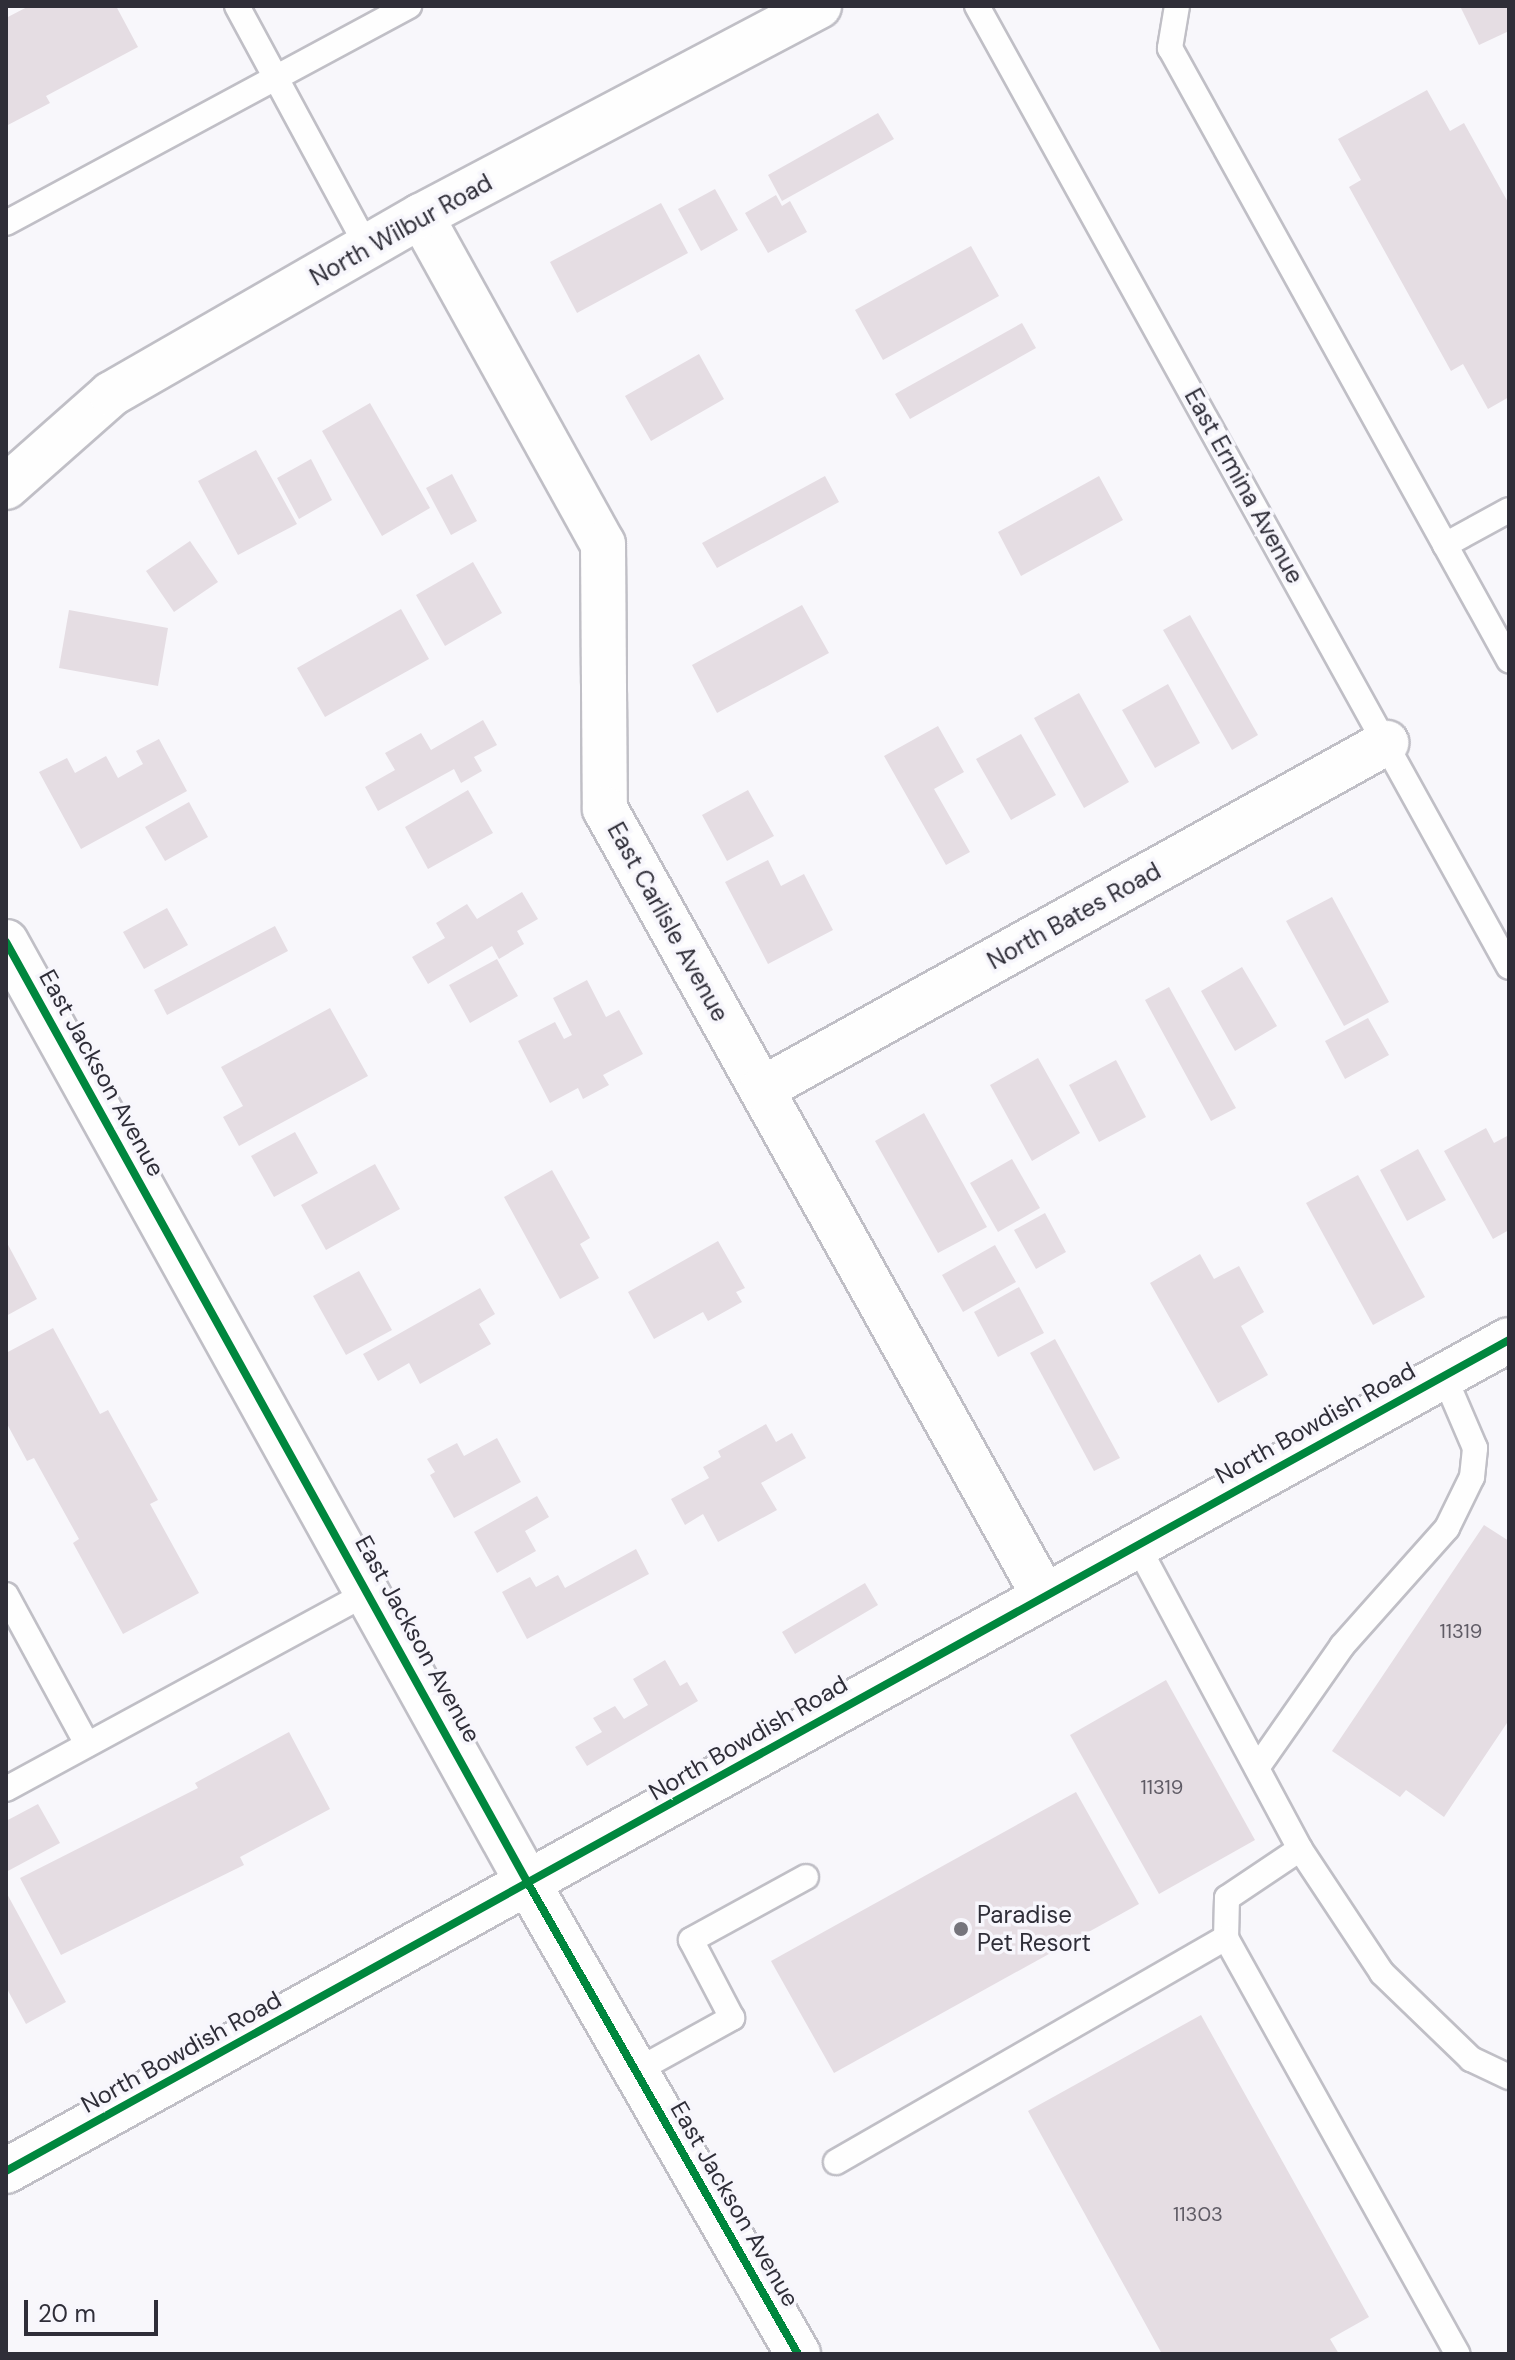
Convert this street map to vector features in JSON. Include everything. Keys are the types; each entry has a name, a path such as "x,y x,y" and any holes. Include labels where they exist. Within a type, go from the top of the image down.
{"street":[{"name":"North Wilbur Road","path":"6,487 111,394 421,216 819,6"},
{"name":"East Carlisle Avenue","path":"421,216 603,544 605,809 1043,1594"},
{"name":"North Bates Road","path":"762,1089 1386,743"},
{"name":"East Jackson Avenue","path":"6,942 370,1591 529,1885 798,2354"},
{"name":"North Bowdish Road","path":"6,2171 529,1885 1043,1594 1509,1340"}],"lane":[{"path":"237,6 368,248"},
{"path":"6,223 409,6"},
{"name":"East Ermina Avenue","path":"977,6 1509,967"},
{"path":"1177,6 1170,48 1509,660"},
{"path":"1445,545 1509,510"},
{"path":"1257,1768 1342,1646 1447,1528 1472,1477 1475,1448 1444,1376"},
{"path":"1136,1543 1300,1849 1382,1973 1471,2059 1509,2077"},
{"path":"6,1789 370,1591"},
{"path":"6,1595 87,1744"},
{"path":"1300,1849 1227,1898 1226,1938 1458,2354"},
{"path":"636,2071 732,2018 691,1940 806,1877"},
{"path":"836,2162 1226,1938"}],"building":[{"path":"29,6 116,6 138,47 46,96 50,103 6,126 6,18"},
{"path":"1460,6 1509,6 1509,31 1479,45"},
{"path":"1427,90 1450,131 1464,123 1509,204 1509,397 1488,409 1463,364 1451,371 1349,187 1361,180 1338,139"},
{"path":"878,113 894,139 782,201 768,175"},
{"path":"715,189 738,230 701,251 678,209"},
{"path":"776,195 782,206 790,201 807,232 768,253 745,213"},
{"path":"661,203 688,253 577,313 550,262"},
{"path":"971,246 999,296 883,360 855,310"},
{"path":"1022,323 1036,348 910,419 895,394"},
{"path":"699,354 724,399 651,441 625,396"},
{"path":"370,403 430,508 382,536 322,431"},
{"path":"256,450 297,524 238,555 198,481"},
{"path":"311,459 332,500 299,519 277,478"},
{"path":"452,474 477,521 451,535 426,488"},
{"path":"825,476 839,502 717,568 702,543"},
{"path":"1099,476 1123,520 1021,576 998,532"},
{"path":"190,541 218,582 174,612 146,571"},
{"path":"473,562 502,613 445,646 416,595"},
{"path":"802,605 829,653 717,713 692,665"},
{"path":"401,609 429,659 325,717 297,668"},
{"path":"69,610 168,628 158,686 59,668"},
{"path":"1190,615 1258,735 1232,750 1163,630"},
{"path":"1168,684 1200,743 1155,768 1122,710"},
{"path":"1079,693 1129,782 1084,808 1034,718"},
{"path":"483,720 497,745 474,757 482,771 461,783 454,769 378,811 365,787 395,770 385,753 421,733 431,750"},
{"path":"938,726 964,772 934,789 970,852 946,865 884,756"},
{"path":"1021,734 1056,795 1011,820 976,759"},
{"path":"159,739 187,791 81,849 39,772 67,758 75,773 106,756 118,778 143,764 136,751"},
{"path":"468,790 493,833 428,869 405,827"},
{"path":"748,790 774,836 727,861 702,815"},
{"path":"189,802 208,837 165,861 145,827"},
{"path":"768,860 781,886 804,874 833,930 768,964 725,882"},
{"path":"522,892 538,919 517,931 524,944 499,959 492,946 428,984 412,957 445,938 436,923 467,904 477,919"},
{"path":"1332,897 1389,1002 1344,1026 1286,921"},
{"path":"167,908 188,945 144,969 123,932"},
{"path":"275,926 288,951 167,1015 154,990"},
{"path":"497,959 518,996 470,1023 449,985"},
{"path":"1242,967 1277,1026 1235,1051 1201,991"},
{"path":"587,980 606,1017 619,1010 643,1054 603,1075 609,1085 583,1099 578,1088 550,1103 518,1041 555,1022 564,1039 572,1035 553,998"},
{"path":"1169,987 1236,1108 1211,1121 1145,1000"},
{"path":"330,1008 368,1076 239,1146 223,1117 243,1106 221,1067"},
{"path":"1368,1018 1389,1055 1345,1079 1325,1041"},
{"path":"1038,1058 1080,1133 1032,1161 990,1085"},
{"path":"1116,1060 1146,1117 1099,1142 1069,1085"},
{"path":"924,1113 987,1227 938,1253 875,1141"},
{"path":"1486,1128 1494,1143 1509,1135 1509,1230 1493,1239 1444,1151"},
{"path":"295,1132 318,1173 274,1197 251,1156"},
{"path":"1418,1149 1446,1200 1407,1221 1380,1170"},
{"path":"1012,1159 1040,1208 998,1232 970,1183"},
{"path":"375,1164 400,1209 326,1250 301,1205"},
{"path":"552,1170 590,1238 580,1244 599,1278 560,1299 504,1197"},
{"path":"1358,1175 1425,1297 1373,1325 1306,1203"},
{"path":"1045,1213 1066,1252 1036,1269 1014,1230"},
{"path":"6,1241 37,1299 6,1316"},
{"path":"718,1241 745,1288 736,1292 742,1302 708,1321 703,1312 654,1339 628,1292"},
{"path":"995,1245 1016,1282 963,1312 942,1275"},
{"path":"1200,1254 1214,1279 1239,1266 1264,1312 1241,1326 1268,1375 1218,1403 1150,1283"},
{"path":"359,1271 392,1330 346,1355 313,1296"},
{"path":"1019,1287 1044,1333 998,1357 974,1312"},
{"path":"480,1288 495,1314 479,1324 491,1344 420,1384 409,1363 378,1381 363,1354"},
{"path":"53,1328 100,1414 108,1410 158,1500 150,1504 199,1593 123,1634 73,1543 79,1539 34,1458 27,1461 6,1422 6,1353"},
{"path":"1055,1339 1120,1458 1094,1471 1030,1353"},
{"path":"766,1424 776,1442 792,1433 806,1458 761,1483 777,1510 718,1542 703,1514 685,1525 671,1499 709,1478 703,1467 721,1457 718,1451"},
{"path":"497,1438 521,1482 454,1518 430,1475 435,1472 427,1459 457,1443 464,1456"},
{"path":"537,1496 549,1517 525,1531 536,1551 497,1573 474,1532"},
{"path":"1484,1525 1509,1541 1509,1720 1444,1817 1406,1790 1400,1797 1332,1751"},
{"path":"636,1549 649,1574 527,1639 502,1592 530,1577 536,1587 558,1575 565,1588"},
{"path":"865,1583 878,1605 795,1654 782,1632"},
{"path":"665,1660 680,1686 687,1682 698,1701 587,1766 575,1747 602,1732 593,1718 615,1706 624,1719 648,1705 633,1679"},
{"path":"1166,1680 1255,1840 1159,1894 1070,1735"},
{"path":"289,1732 330,1809 240,1857 244,1865 61,1955 20,1878 198,1788 195,1783"},
{"name":"Paradise Pet Resort","path":"1076,1792 1139,1904 834,2073 771,1961"},
{"path":"38,1804 60,1843 6,1872 6,1821"},
{"path":"6,1892 66,2002 26,2024 6,1987"},
{"path":"1201,2015 1369,2317 1330,2339 1339,2354 1162,2354 1028,2111"}],"cycle path":[{"path":"6,942 529,1885 798,2354"},
{"path":"6,2171 1509,1340"}],"place":[{"name":"Paradise Pet Resort","path":"961,1929"}]}
